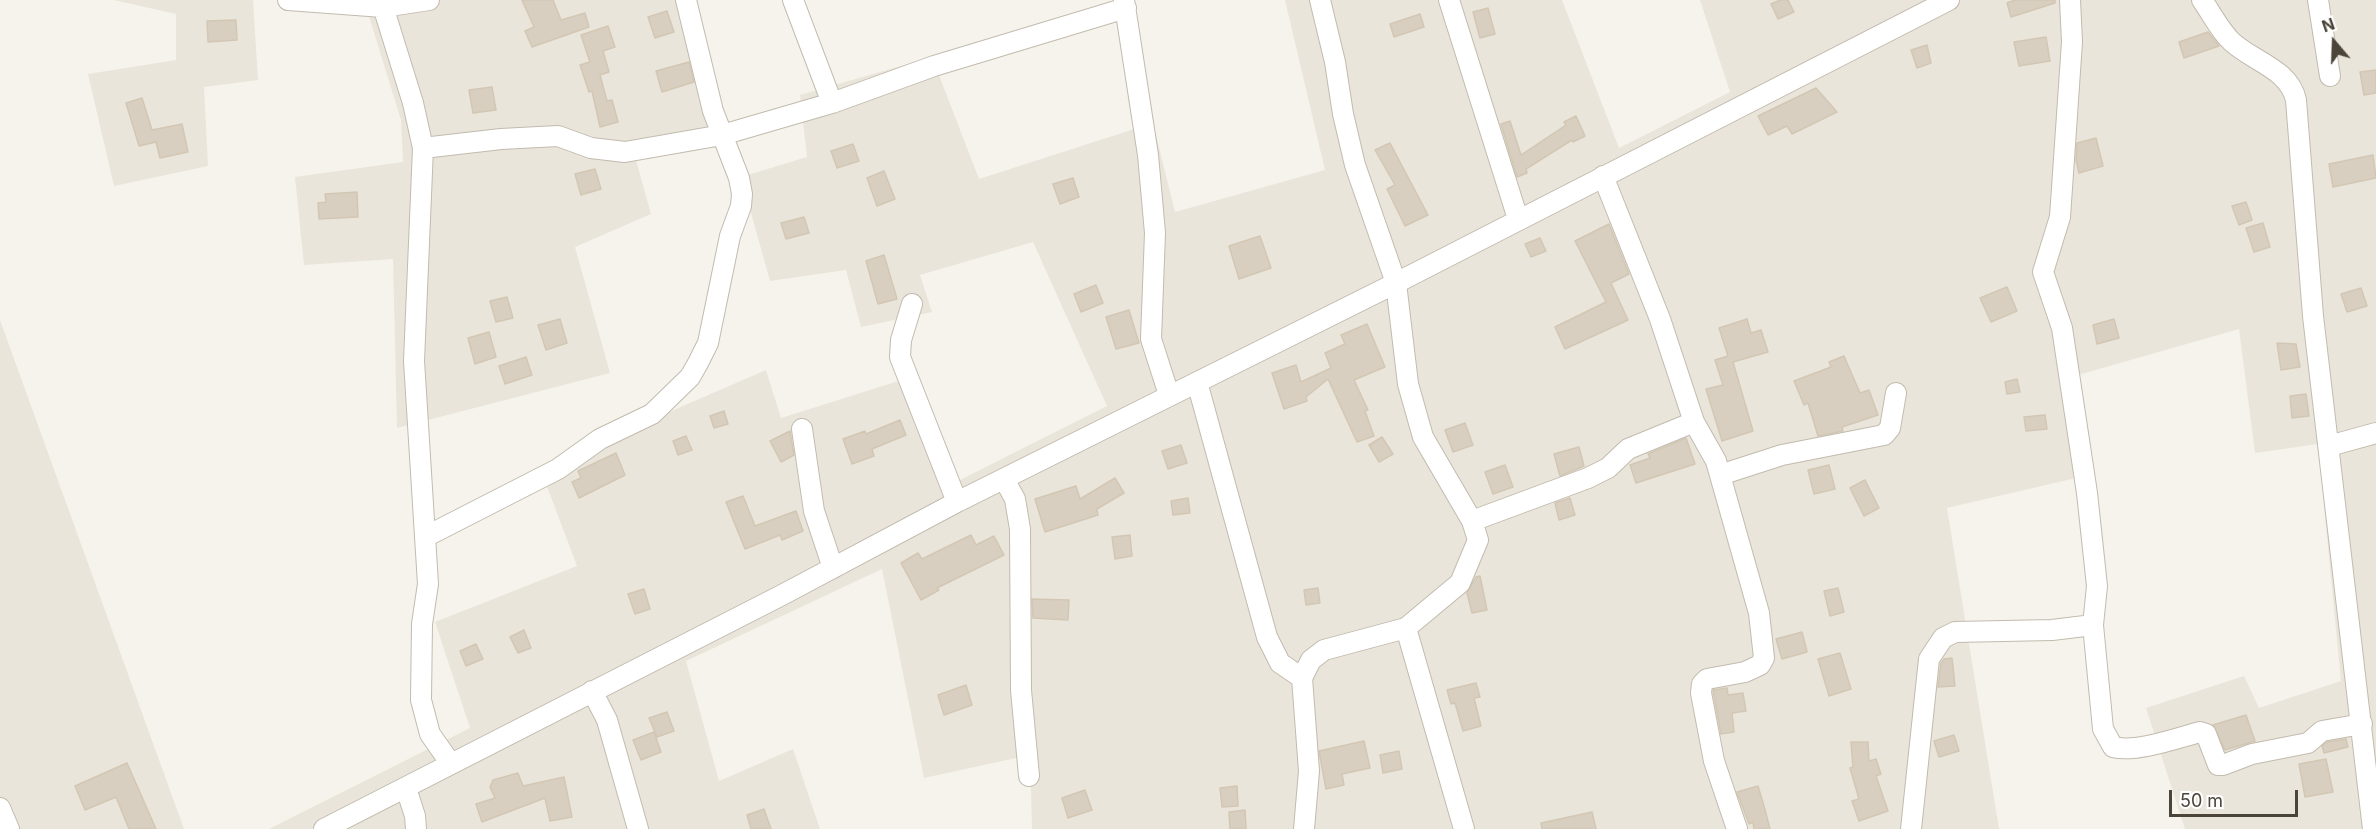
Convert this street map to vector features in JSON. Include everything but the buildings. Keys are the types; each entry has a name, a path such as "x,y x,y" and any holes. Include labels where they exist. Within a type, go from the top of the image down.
{"street":[{"path":"288,0 382,3 429,0"},
{"path":"427,536 558,469 600,439 652,414 690,377 708,343 730,236 741,206 739,178 722,135 686,0"},
{"path":"793,0 832,103"},
{"path":"1304,829 1309,771 1302,678 1311,660 1324,650 1406,628 1460,583 1478,540 1472,521 1423,438 1408,384 1396,283 1355,165 1343,114 1335,62 1320,0"},
{"path":"1449,0 1518,219"},
{"path":"324,829 957,502 1396,283 1923,6 1949,0"},
{"path":"2070,0 2072,42 2060,217 2043,272 2062,328 2087,494 2097,586 2093,626 2103,729 2113,747 2121,749 2200,732 2206,734 2218,765 2223,765 2252,754 2308,743 2322,731 2330,728 2362,724"},
{"path":"2202,0 2232,42 2283,77 2294,90 2313,316 2373,829"},
{"path":"2318,0 2330,76"},
{"path":"382,3 413,103 423,148 414,361 427,536 428,584 422,624 421,700 430,734 451,764"},
{"path":"423,148 489,140 558,136 591,148 625,152 722,135 832,103 934,66 1125,4 1148,155 1155,234 1151,339 1169,395"},
{"path":"1603,176 1660,319 1694,422 1716,461 1730,518 1749,570 1759,613 1764,658 1760,665 1745,672 1707,679 1702,684 1701,693 1714,761 1737,829"},
{"path":"912,304 901,340 900,357 957,502"},
{"path":"1197,382 1267,637 1280,663 1302,678"},
{"path":"1720,475 1782,455 1884,435 1890,429 1896,393"},
{"path":"1472,521 1588,478 1608,468 1628,449 1694,422"},
{"path":"802,429 814,512 833,568"},
{"path":"2329,446 2376,432"},
{"path":"1004,479 1015,499 1020,520 1021,690 1029,776"},
{"path":"1911,829 1929,659 1943,638 1954,632 2093,626"},
{"path":"1406,628 1464,829"},
{"path":"592,691 607,720 638,829"},
{"path":"406,788 416,816 416,829"},
{"path":"0,808 9,829"}],"shaded area":[{"path":"114,0 253,0 258,80 204,87 208,166 114,186 88,74 176,60 176,14"},
{"path":"364,0 693,0 728,127 634,153 651,214 575,247 610,373 397,428 393,259 304,265 295,177 403,162 401,120"},
{"path":"1285,0 1562,0 1619,148 1730,92 1700,0 2376,0 2376,829 2185,829 2146,708 2244,676 2259,708 2341,681 2318,444 2255,453 2239,329 2064,379 2076,478 1947,508 1999,829 1032,829 1030,755 924,778 882,569 686,661 719,781 793,749 820,829 269,829 470,728 435,622 577,566 540,468 766,370 781,418 905,379 954,483 1107,406 1033,242 920,275 932,312 861,327 846,270 770,281 741,177 807,157 800,95 932,57 979,179 1153,123 1175,212 1325,170"},
{"path":"0,320 184,829 0,829"}]}
